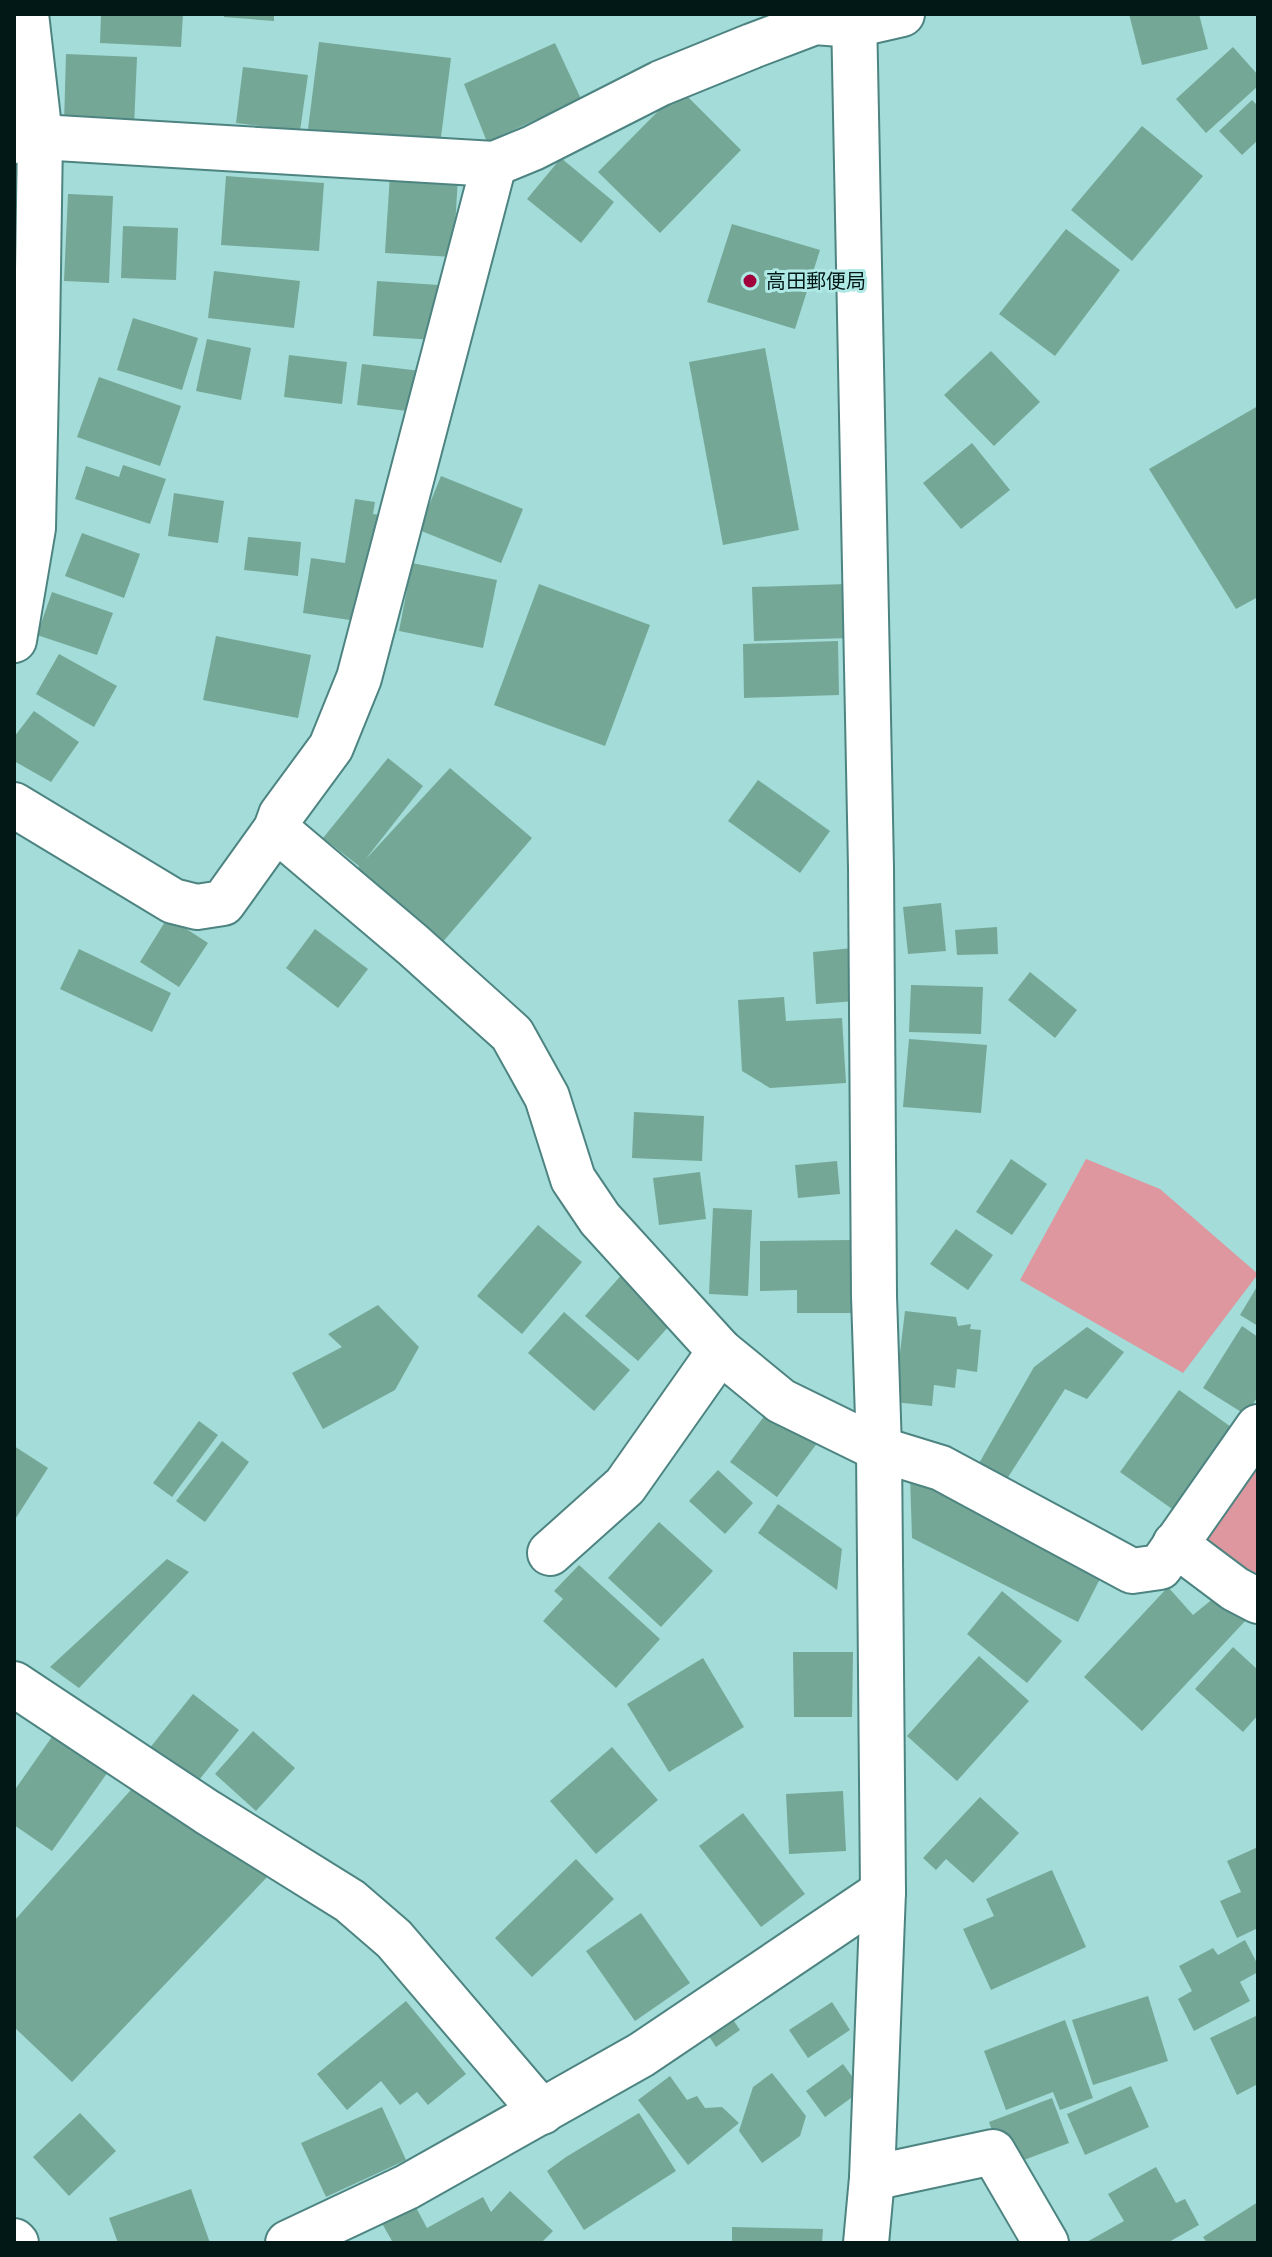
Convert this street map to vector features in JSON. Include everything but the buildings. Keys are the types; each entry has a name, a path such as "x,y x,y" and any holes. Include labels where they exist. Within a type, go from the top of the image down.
{"street":[{"path":"14,640 33,528 26,14"},
{"path":"27,139 494,164 533,148 661,83 815,22 902,14"},
{"path":"854,20 871,868 883,1892 872,2178 866,2243"},
{"path":"14,805 173,901 197,907 223,903 276,829 281,815 331,747 359,678 494,164"},
{"path":"276,829 512,1034 547,1097 573,1179 600,1219 720,1351 781,1401 879,1449 941,1468 1132,1571 1160,1567 1258,1427"},
{"path":"550,1553 625,1486 720,1351"},
{"path":"1175,1544 1235,1589 1258,1601"},
{"path":"14,1684 207,1812 350,1901 394,1939 542,2112"},
{"path":"288,2243 407,2187 641,2055 883,1892"},
{"path":"872,2178 993,2152 1046,2243"}],"shaded area":[{"path":"1086,1159 1160,1189 1258,1274 1183,1373 1020,1280"},
{"path":"1258,1441 1258,1574 1188,1539"}],"place":[{"name":"高田郵便局","path":"750,281"}]}
